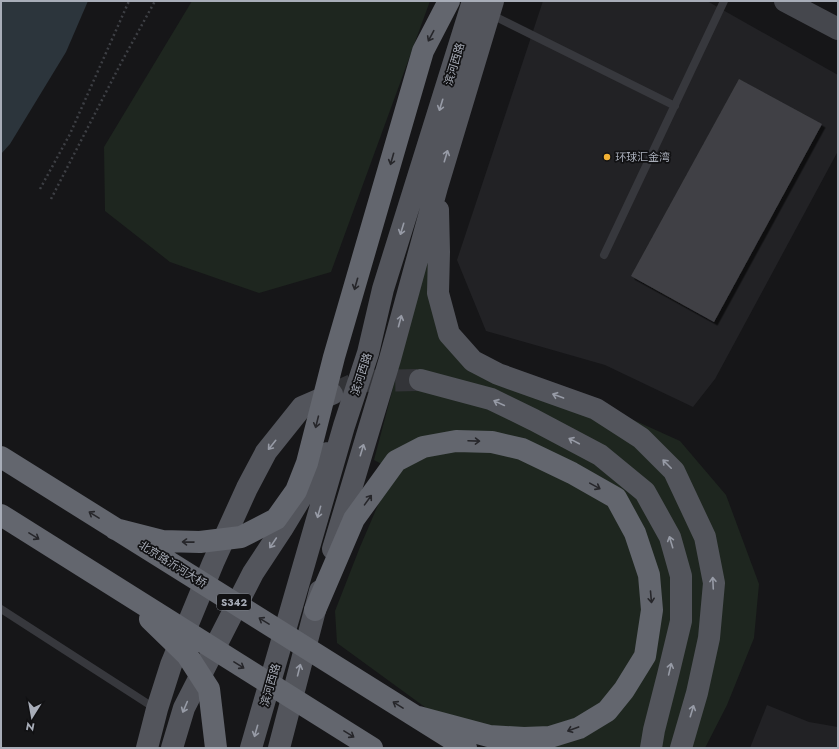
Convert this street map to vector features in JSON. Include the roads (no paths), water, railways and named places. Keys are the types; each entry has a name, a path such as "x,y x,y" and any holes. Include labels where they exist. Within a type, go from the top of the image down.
{"highway":[{"path":"115,528 162,541 200,542 241,537 276,519 296,490 307,463 334,357 423,51 450,1"},
{"path":"315,610 354,519 396,461 423,448 456,441 492,442 522,450 572,473 616,498 635,533 649,575 652,610 645,656 624,690 607,711 579,728 550,738 489,736 418,717"},
{"name":"北京路沂河大桥","path":"1,457 466,748"},
{"path":"1,515 372,748"},
{"path":"119,589 187,655 209,689 216,748"}],"main road":[{"name":"滨河西路","path":"279,748 315,610 390,359 485,5"},
{"name":"滨河西路","path":"252,748 344,426 368,353 383,289 485,5"},
{"path":"437,187 439,252 438,293 449,334 474,361 498,374 596,410 641,438 674,471 705,537 714,583 709,638 697,693 681,748"},
{"path":"420,380 491,399 534,420 600,455 645,492 670,537 681,576 681,621 654,730 651,748"},
{"path":"147,748 170,665 213,563 247,488 266,452 302,407 332,394"},
{"path":"172,748 184,708 253,573 282,529 344,426"}],"street":[{"path":"785,1 838,29"},
{"path":"807,1 838,18"}],"lane":[{"path":"604,255 724,1"},
{"path":"485,5 675,106"},
{"path":"1,609 157,709"}],"tunnel":[{"path":"332,394 361,381 420,380"}],"place":[{"name":"环球汇金湾","path":"607,157"}]}
